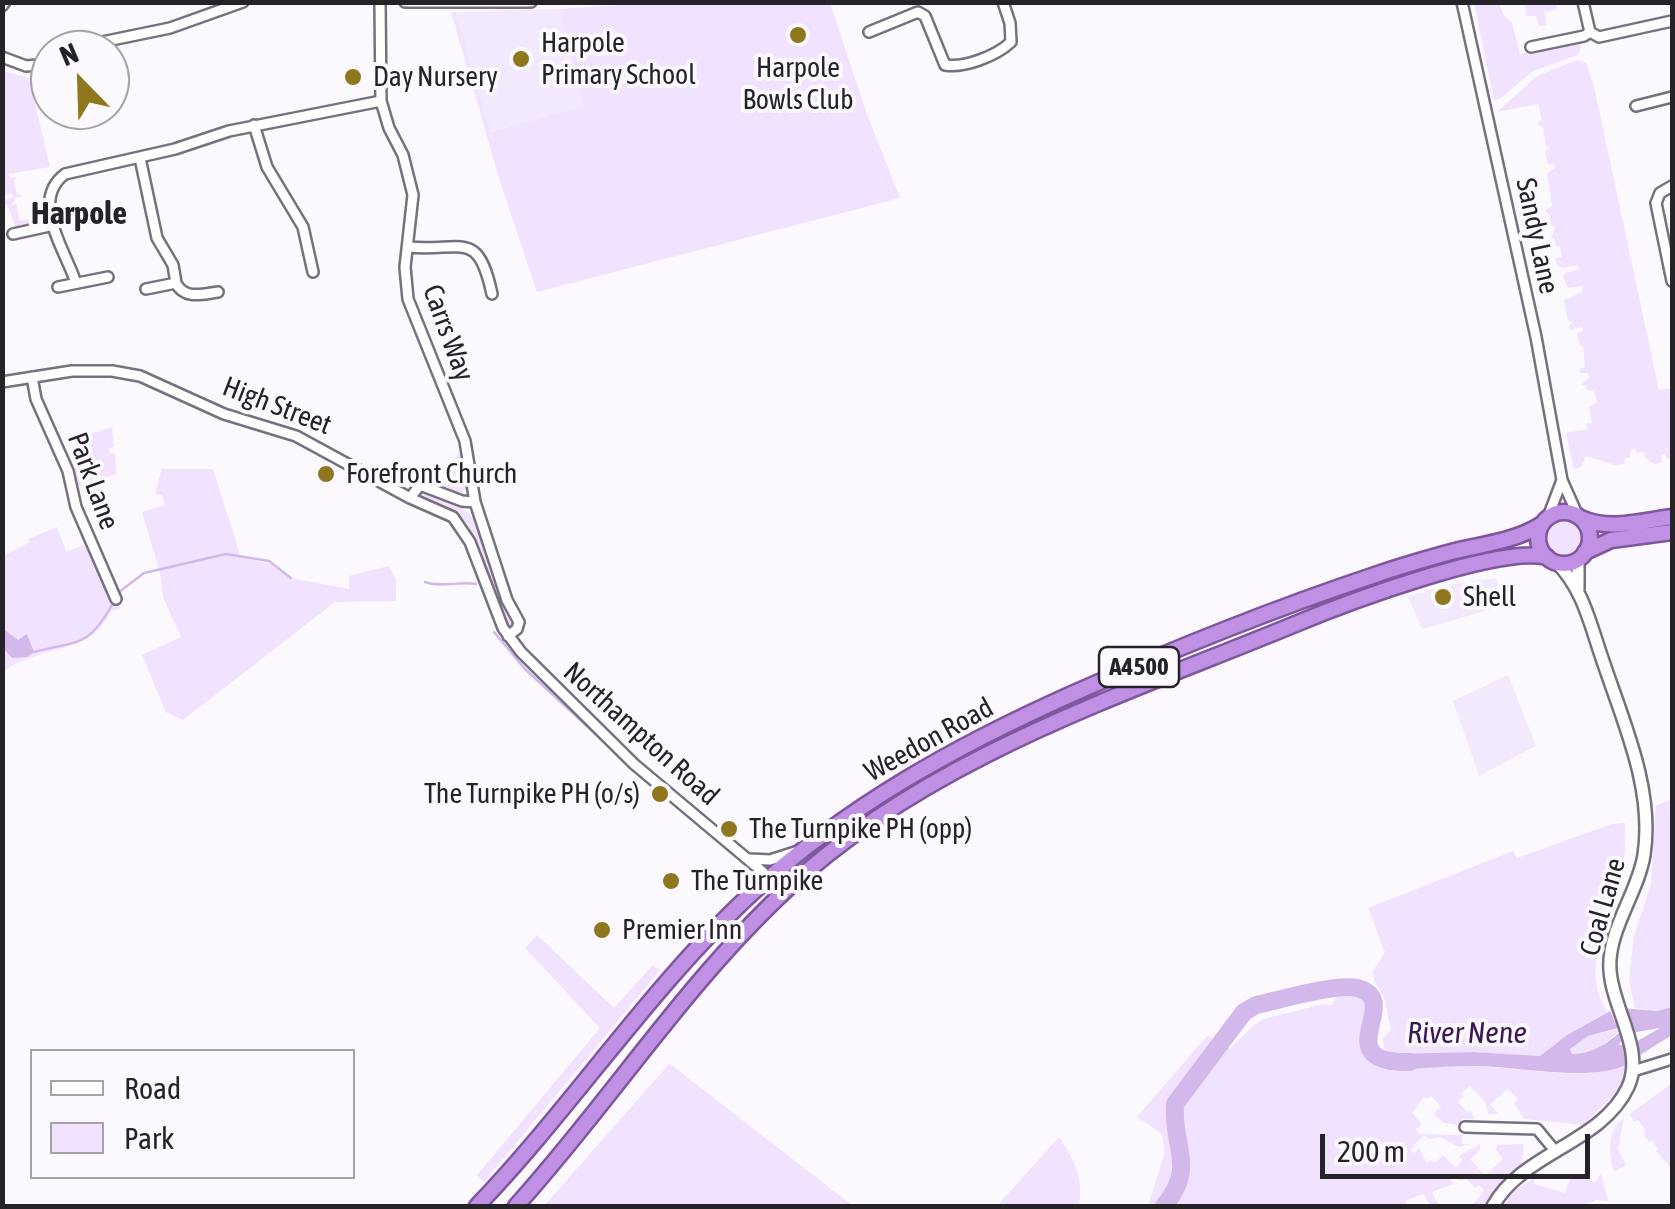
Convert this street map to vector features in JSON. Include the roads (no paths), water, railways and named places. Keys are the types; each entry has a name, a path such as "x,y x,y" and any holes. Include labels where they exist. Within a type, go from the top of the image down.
{"highway":[{"path":"1672,517 1616,525 1591,522 1565,512 1545,521 1538,542 1551,560 1572,562 1611,540 1672,532"},
{"path":"1579,516 1590,536 1582,556"},
{"name":"Weedon Road","path":"477,1206 667,984 751,894 803,849 908,776 1072,694 1376,574 1504,540 1545,521"},
{"name":"Weedon Road","path":"516,1206 725,951 789,887 856,832 932,784 988,754 1321,613 1516,554 1551,560"}],"street":[{"path":"130,36 170,28 243,2"},
{"name":"Carrs Way","path":"380,2 382,101 413,195 405,267 408,299 465,441 475,502 507,600 519,622 517,630 508,636"},
{"path":"405,2 531,2"},
{"path":"869,32 918,12 925,16 944,64 961,66 1011,42 1003,2"},
{"name":"Sandy Lane","path":"1462,2 1536,337 1562,480"},
{"path":"1583,2 1590,32"},
{"path":"1531,48 1590,32 1599,37 1672,21"},
{"path":"2,57 30,66"},
{"path":"1636,106 1672,97"},
{"path":"76,282 64,259 48,199 56,181 83,168 140,158 254,125 382,101"},
{"path":"254,125 267,166 303,227 312,272"},
{"path":"140,158 153,223 180,290 188,294 218,292"},
{"path":"1672,186 1660,192 1656,203 1672,281"},
{"path":"13,234 54,224"},
{"path":"409,247 460,246 474,250 485,265 492,294"},
{"path":"58,287 108,277"},
{"path":"146,288 176,283"},
{"name":"High Street","path":"2,382 98,370 140,376 224,414 296,436 453,517 463,528 508,636"},
{"name":"Park Lane","path":"32,377 36,399 68,472 76,507 116,599"},
{"path":"1562,480 1579,516"},
{"path":"1545,521 1562,480"},
{"path":"410,498 420,486 462,502 475,502"},
{"name":"Coal Lane","path":"1578,588 1582,556"},
{"name":"Coal Lane","path":"1551,560 1578,588 1631,742 1646,830 1639,880 1611,951 1609,968 1633,1066"},
{"name":"Northampton Road","path":"508,636 611,742 770,878 789,887"},
{"path":"751,894 752,862 803,849"},
{"path":"1493,1206 1504,1190 1615,1106 1628,1087 1633,1066 1672,1059"},
{"path":"1464,1128 1478,1132 1537,1129 1556,1152"}],"waterway":[{"path":"119,592 144,573 226,554 269,561 291,578"},
{"path":"425,582 476,584"},
{"path":"34,652 88,636 112,605"},
{"path":"494,632 525,669 655,789"},
{"name":"River Nene","path":"1164,1206 1174,1192 1181,1168 1175,1104 1244,1012 1256,1005 1308,993 1357,988 1370,995 1374,1005 1368,1042 1372,1053 1385,1060 1410,1062"}],"place":[{"name":"Harpole Bowls Club","path":"798,35"},
{"name":"Harpole Primary School","path":"521,59"},
{"name":"Day Nursery","path":"353,77"},
{"name":"Forefront Church","path":"326,474"},
{"name":"Shell","path":"1443,597"},
{"name":"The Turnpike PH (o/s)","path":"660,794"},
{"name":"The Turnpike PH (opp)","path":"729,829"},
{"name":"The Turnpike","path":"671,881"},
{"name":"Premier Inn","path":"602,930"}],"district":[{"name":"Harpole","path":"79,214"}]}
